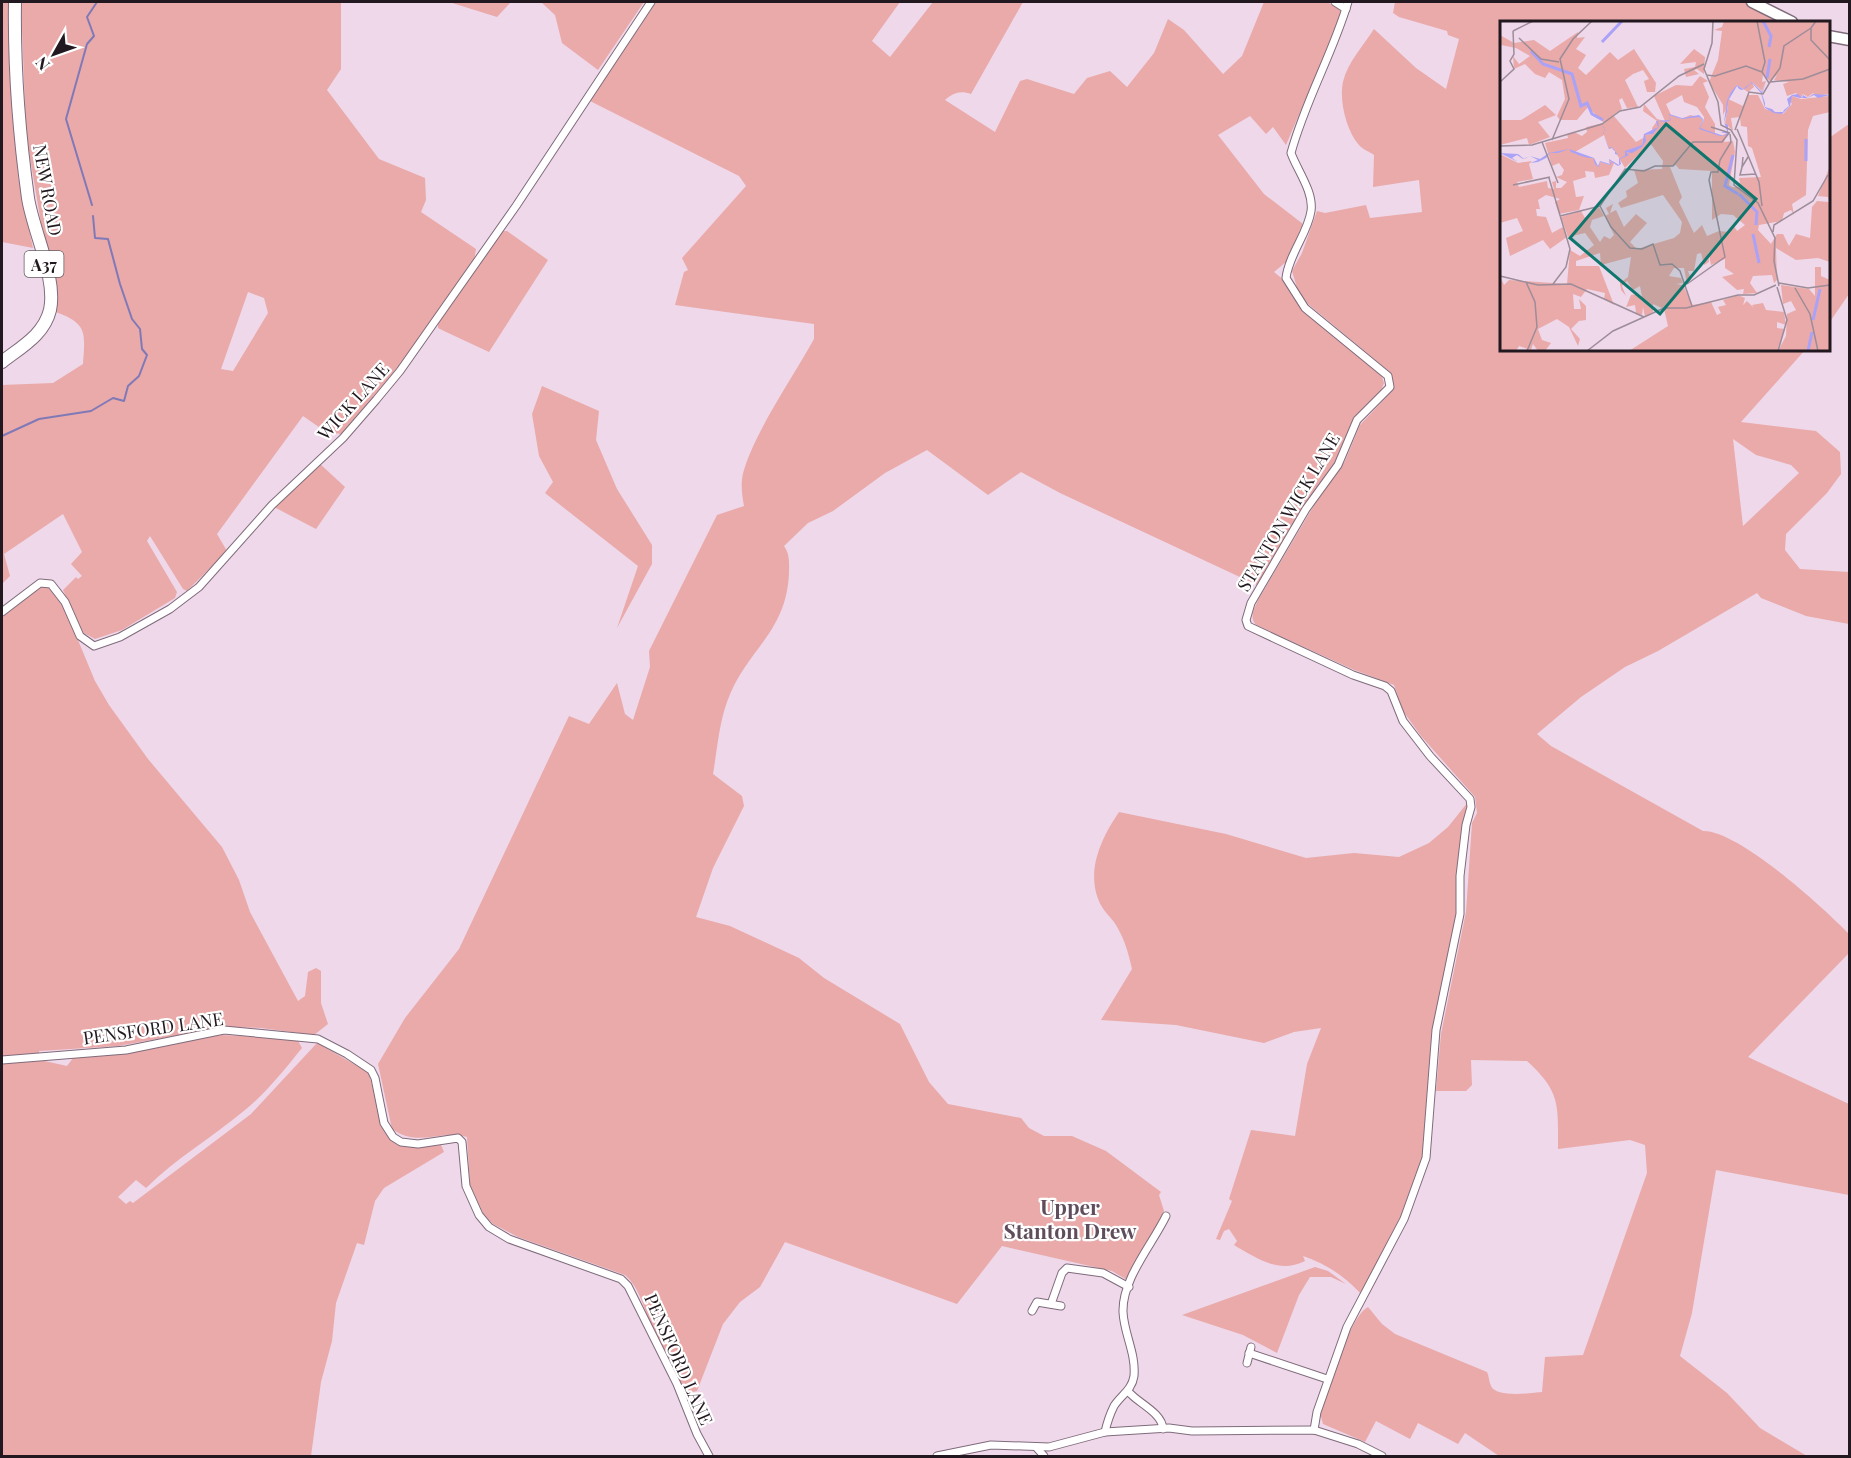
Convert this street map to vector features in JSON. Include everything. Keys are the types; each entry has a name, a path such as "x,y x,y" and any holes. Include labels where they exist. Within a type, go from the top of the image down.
{"highway":[{"name":"NEW ROAD","path":"2,362 40,331 47,319 51,302 50,284 31,217 24,166 17,89 15,2"}],"main road":[{"path":"1752,2 1790,21"},
{"path":"1830,36 1850,40"}],"street":[{"name":"WICK LANE","path":"2,612 40,583 51,584 65,602 80,636 94,646 120,637 170,609 212,575 273,505 342,438 400,370 516,206 651,2"},
{"path":"1335,2 1347,5"},
{"name":"STANTON WICK LANE","path":"1314,1430 1327,1379 1347,1327 1404,1219 1426,1158 1436,1030 1460,914 1460,876 1466,825 1472,807 1470,800 1430,756 1403,721 1391,691 1385,686 1353,675 1248,626 1246,620 1251,603 1306,509 1338,465 1357,420 1390,387 1388,376 1305,308 1286,278 1287,267 1311,211 1308,192 1291,153 1322,66 1343,21 1347,5"},
{"name":"PENSFORD LANE","path":"2,1060 126,1050 224,1030 318,1039 347,1054 364,1064 375,1078 384,1123 393,1137 401,1142 418,1144 451,1137 458,1138 462,1142 466,1186 479,1215 489,1227 509,1239 621,1279 628,1286 677,1384 697,1434 709,1456"},
{"path":"1105,1432 1114,1407 1128,1391 1134,1376 1134,1364 1123,1311 1129,1287 1166,1216"},
{"path":"1051,1304 1062,1273 1071,1267 1110,1275 1129,1287"},
{"path":"1032,1311 1037,1302 1061,1306"},
{"path":"1246,1363 1250,1350 1327,1379"},
{"path":"1128,1391 1156,1415 1163,1429"},
{"path":"937,1456 992,1445 1049,1447 1105,1432 1163,1429 1192,1431 1314,1430 1358,1444 1382,1456"},
{"path":"1036,1447 1044,1456"}],"shaded area":[{"path":"2,2 9,2 18,177 33,248 2,242"},
{"path":"21,2 341,2 341,69 327,90 379,159 425,178 426,200 421,212 476,249 473,267 501,231 507,231 548,260 489,352 438,328 438,322 431,321 401,364 341,434 326,432 303,416 217,534 227,551 187,591 183,589 150,536 147,541 177,592 175,598 122,630 95,639 82,632 63,590 76,577 78,579 82,576 71,564 82,552 63,514 4,554 10,576 2,584 2,385 53,383 83,364 84,353 84,337 79,326 56,312 26,134","holes":["248,292 264,298 268,313 233,371 221,369"]},
{"path":"449,2 511,2 497,17"},
{"path":"541,2 644,2 598,70 562,43 555,15"},
{"path":"656,2 900,2 872,41 890,57 933,2 1023,2 971,94 957,93 945,100 995,132 1020,81 1027,79 1074,94 1087,78 1110,71 1127,87 1154,53 1168,19 1184,30 1223,74 1242,56 1264,2 1327,2 1340,9 1341,16 1286,145 1273,127 1266,134 1250,116 1218,135 1264,194 1303,224 1286,262 1274,272 1285,281 1304,311 1381,374 1384,383 1380,393 1353,419 1345,447 1307,502 1257,585 1060,493 1021,472 988,495 927,450 885,473 833,511 808,523 784,546 788,555 789,572 781,611 764,641 744,668 727,702 713,774 742,796 744,806 713,868 696,917 730,926 799,958 824,978 900,1024 929,1082 948,1104 1021,1118 1029,1128 1044,1136 1072,1136 1106,1151 1161,1192 1159,1195 1164,1211 1127,1280 1112,1271 1002,1246 957,1304 785,1242 760,1287 740,1302 723,1324 697,1391 685,1394 653,1329 639,1293 625,1275 518,1237 493,1224 483,1213 470,1185 467,1137 447,1135 420,1138 411,1137 392,1129 378,1064 405,1018 459,949 569,716 589,724 617,683 625,714 633,720 650,667 649,651 717,515 744,506 742,479 750,454 766,421 814,339 814,324 675,305 684,272 688,270 682,258 746,186 739,176 590,101"},
{"path":"1395,2 1744,2 1778,21 1500,21 1500,351 1804,351 1741,422 1816,431 1840,452 1841,474 1827,493 1786,534 1785,550 1800,569 1849,572 1849,624 1806,616 1761,598 1757,593 1658,651 1625,667 1581,697 1537,734 1551,746 1703,831 1718,834 1758,856 1801,889 1849,934 1849,953 1748,1057 1849,1104 1849,1195 1716,1170 1692,1313 1680,1356 1727,1393 1760,1428 1807,1456 1499,1456 1465,1433 1458,1444 1418,1423 1410,1439 1376,1421 1365,1442 1323,1424 1320,1413 1346,1339 1353,1325 1368,1307 1382,1324 1395,1334 1487,1372 1494,1390 1514,1394 1542,1392 1545,1357 1583,1355 1647,1173 1645,1145 1630,1140 1558,1149 1557,1110 1552,1091 1527,1061 1471,1060 1472,1085 1466,1091 1436,1091 1441,1034 1466,912 1472,823 1477,813 1475,797 1421,736 1403,711 1394,685 1352,669 1256,625 1253,619 1258,600 1316,502 1345,461 1360,425 1391,392 1393,378 1390,372 1308,304 1298,291 1292,271 1302,253 1317,211 1325,213 1366,205 1370,218 1422,212 1419,180 1373,187 1374,155 1354,139 1343,106 1342,89 1345,75 1374,29 1416,68 1446,89 1459,39 1448,35 1447,31 1399,17 1393,13","holes":["1733,439 1756,455 1791,465 1799,473 1743,526"]},
{"path":"1849,124 1849,294 1830,322 1830,137"},
{"path":"542,386 599,411 596,440 617,489 652,545 652,564 617,628 638,566 545,493 553,482 539,456 532,414"},
{"path":"319,463 345,487 316,529 274,507"},
{"path":"40,585 50,587 63,604 95,681 109,705 148,759 222,847 239,880 250,912 298,1001 305,996 308,972 316,968 321,971 321,1003 328,1024 314,1035 261,1028 224,1027 118,1046 39,1051 40,1060 67,1066 73,1058 222,1035 297,1039 302,1048 282,1073 245,1110 146,1188 136,1180 118,1197 126,1204 130,1201 133,1203 251,1114 317,1043 368,1072 381,1119 393,1138 404,1144 441,1145 444,1152 384,1188 375,1201 364,1245 357,1243 336,1303 332,1341 321,1382 311,1456 2,1456 2,616"},
{"path":"1468,802 1457,917 1432,1032 1422,1160 1401,1217 1361,1294 1335,1271 1303,1256 1305,1261 1295,1265 1277,1265 1260,1260 1234,1245 1237,1241 1229,1229 1224,1231 1220,1240 1216,1239 1232,1201 1229,1199 1251,1130 1295,1136 1307,1064 1321,1028 1294,1032 1264,1043 1176,1025 1101,1020 1132,969 1123,939 1114,922 1102,907 1094,883 1097,858 1112,823 1119,812 1226,834 1306,858 1354,853 1399,857 1429,843 1448,827"},
{"path":"1315,1267 1328,1271 1346,1284 1331,1277 1310,1277 1299,1295 1277,1353 1243,1335 1182,1315"}],"waterway":[{"path":"92,205 66,119 87,44 94,36 87,17 97,2"},
{"path":"2,436 39,419 91,411 113,398 124,401 128,386 139,376 147,355 142,349 140,329 132,319 108,239 95,238 93,216"}],"district":[{"name":"Upper Stanton Drew","path":"1070,1218"}]}
